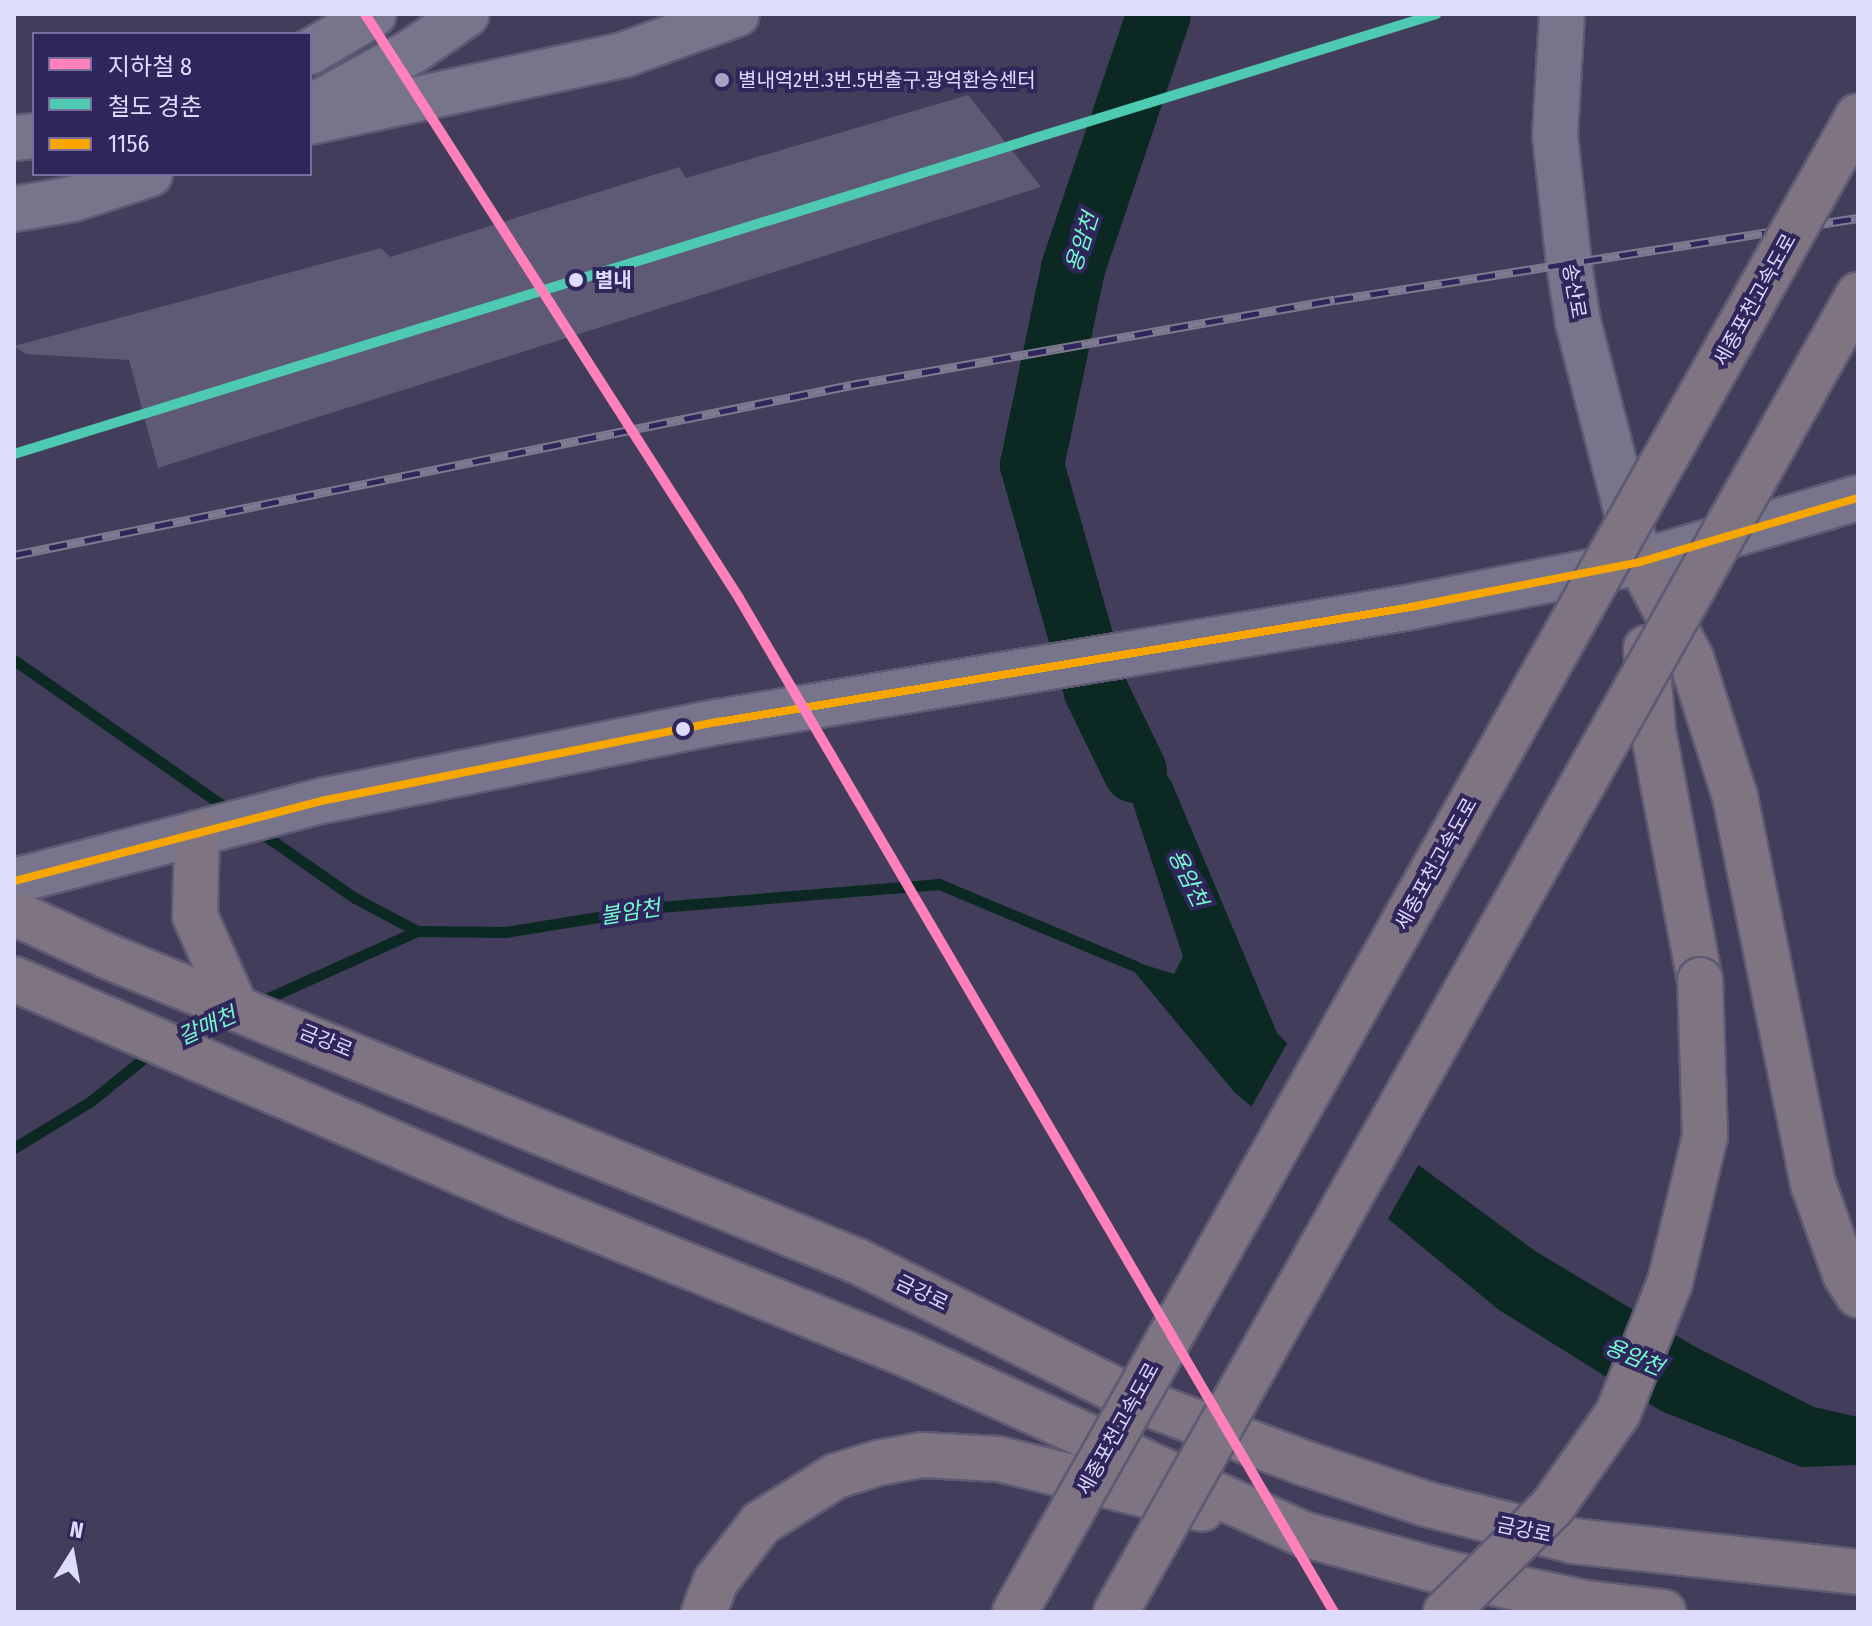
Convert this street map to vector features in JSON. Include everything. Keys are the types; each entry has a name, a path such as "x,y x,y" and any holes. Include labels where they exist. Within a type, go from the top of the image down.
{"highway":[{"name":"세종포천고속도로","path":"1015,1612 1858,116"},
{"path":"1116,1612 1858,295"},
{"path":"1446,1612 1552,1507 1618,1413 1670,1282 1705,1136 1700,980 1653,730 1640,562"},
{"path":"1640,562 1695,672 1735,797 1776,985 1813,1184 1845,1274 1858,1295"},
{"path":"197,833 195,916 234,1004"},
{"name":"금강로","path":"14,913 135,967 418,1078 857,1261 1132,1398 1337,1474 1501,1526 1573,1541 1858,1572"},
{"path":"14,979 325,1116 904,1353 1306,1535"},
{"path":"704,1612 716,1581 761,1523 836,1476 922,1455 999,1459 1451,1574 1586,1603 1663,1612"}],"street":[{"path":"312,51 374,14"},
{"path":"312,106 413,51 467,14"},
{"path":"312,122 623,55 737,14"},
{"name":"송산로","path":"1562,14 1555,135 1569,264 1578,322 1640,562"},
{"path":"14,209 73,199 144,176"},
{"path":"14,881 326,800 778,713 1411,607 1640,562 1858,498"}],"water":[{"path":"1096,691 1171,781 1277,1033 1367,1127 1535,1251 1692,1345 1814,1407 1858,1417 1858,1465 1801,1467 1661,1411 1499,1310 1235,1093 1123,958 1174,974 1183,957"}],"pier":[{"path":"1094,688 1099,688 1170,773 1122,783"},
{"path":"1289,1040 1369,1124 1420,1162 1385,1224 1249,1111"}],"building":[{"path":"968,95 1041,187 158,468 129,360 26,354 14,346 381,248 390,257 679,167 686,178"}],"waterway":[{"name":"용암천","path":"1135,771 1096,691 1032,465 1073,268 1159,14"},
{"name":"불암천","path":"14,660 233,813"},
{"name":"불암천","path":"257,830 355,898 417,931 505,932 659,907 939,884 1135,966"},
{"name":"갈매천","path":"257,1003 417,931"},
{"name":"갈매천","path":"181,1038 227,1017"},
{"name":"갈매천","path":"14,1148 91,1101 154,1050"}],"railway":[{"path":"14,555 851,385 1335,300 1858,218"}],"metro line":[{"name":"8","path":"365,14 739,598 1334,1612"}],"rail line":[{"name":"경춘","path":"14,454 1436,14"}],"transit line":[{"name":"1156","path":"14,881 326,800 718,722 1411,607 1640,562 1858,498"}],"place":[{"name":"별내역2번.3번.5번출구.광역환승센터","path":"722,80"},
{"name":"별내","path":"576,280"}]}
